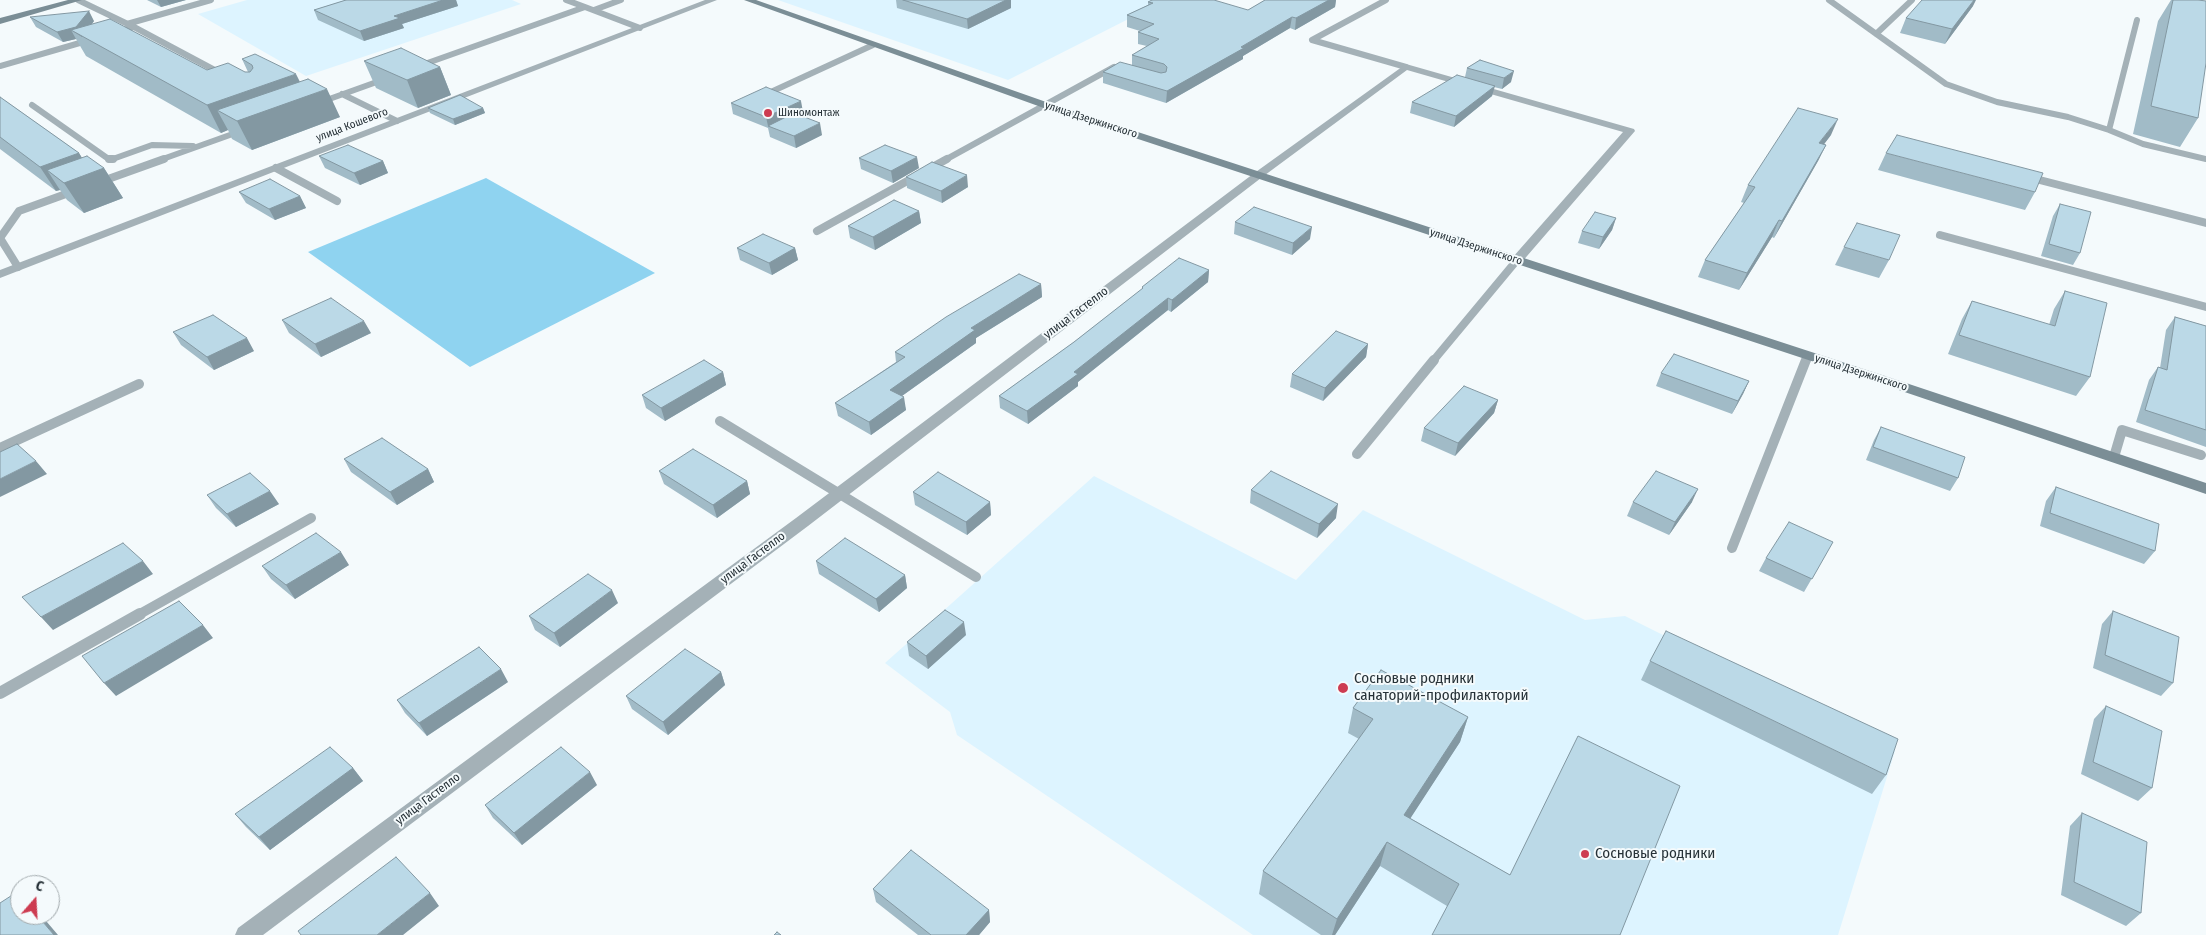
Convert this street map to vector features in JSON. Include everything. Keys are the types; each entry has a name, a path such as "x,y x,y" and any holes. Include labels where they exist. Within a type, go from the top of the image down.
{"street":[{"path":"0,22 78,0"},
{"name":"улица Кошевого","path":"0,274 713,0"},
{"name":"улица Дзержинского","path":"748,0 1045,105 2206,489"},
{"path":"1406,67 1630,131 1518,260"},
{"name":"улица Гастелло","path":"246,935 840,493 1257,176 1406,67"}],"lane":[{"path":"78,0 227,76"},
{"path":"127,24 211,0"},
{"path":"566,0 640,28"},
{"path":"594,10 621,0"},
{"path":"1386,0 1312,40 1406,67"},
{"path":"1829,0 1841,5 1876,34 1946,84 1997,102 2068,117 2109,130 2143,144 2206,159"},
{"path":"1876,34 1912,0"},
{"path":"407,71 585,7"},
{"path":"2109,130 2137,20"},
{"path":"106,36 134,27"},
{"path":"0,66 96,38"},
{"path":"773,91 873,45"},
{"path":"817,230 1116,67 1125,69"},
{"path":"315,104 388,78"},
{"path":"342,94 397,121"},
{"path":"32,105 110,160 152,145 198,146"},
{"path":"91,185 252,127"},
{"path":"276,168 337,201"},
{"path":"2017,175 2206,223"},
{"path":"18,267 0,238 19,211 82,188"},
{"path":"1940,235 2206,307"},
{"path":"1357,454 1518,260"},
{"path":"1732,548 1808,356"},
{"path":"0,448 139,384"},
{"path":"720,421 976,577"},
{"path":"2114,457 2122,430 2201,455"},
{"path":"0,693 311,518"}],"shaded area":[{"path":"247,0 512,0 521,4 306,76 198,14"},
{"path":"778,0 1166,0 1008,80"},
{"path":"486,178 655,273 470,367 308,252"},
{"name":"Сосновые родники санаторий-профилакторий","path":"1094,476 1296,580 1363,510 1585,620 1625,616 1895,751 1838,935 1253,935 957,735 950,712 885,663"}],"building":[{"path":"346,0 443,0 394,16 400,18 360,31 314,10"},
{"path":"903,0 1006,0 967,19"},
{"path":"1152,0 1214,0 1248,10 1265,0 1329,0 1296,18 1292,17 1241,47 1244,48 1167,91 1103,72 1120,62 1161,73 1166,72 1167,67 1164,64 1132,55 1159,39 1138,32 1154,24 1127,15 1153,3 1148,2"},
{"path":"1922,0 1974,0 1952,29 1906,18"},
{"path":"2173,0 2206,1 2206,63 2198,118 2151,106"},
{"path":"89,11 76,27 57,32 30,17"},
{"path":"110,19 207,70 228,63 245,72 250,72 253,68 252,65 242,59 255,54 296,74 207,105 71,30"},
{"path":"401,48 440,67 407,80 364,61"},
{"path":"1480,60 1514,71 1504,78 1467,68"},
{"path":"1457,75 1495,86 1456,116 1412,102"},
{"path":"308,79 327,89 237,121 217,110"},
{"path":"766,87 801,101 766,117 731,103"},
{"path":"460,95 483,108 453,119 428,108"},
{"path":"0,97 79,153 40,167 0,137"},
{"path":"1798,108 1838,119 1819,143 1826,145 1782,221 1779,220 1747,273 1705,260 1755,187 1748,185"},
{"path":"794,113 820,123 794,136 768,126"},
{"path":"1897,135 2043,173 2035,192 1886,153"},
{"path":"348,145 383,161 354,173 319,156"},
{"path":"885,145 917,157 891,171 859,158"},
{"path":"87,156 104,168 64,183 47,170"},
{"path":"932,162 967,175 941,191 906,177"},
{"path":"270,179 300,196 269,209 239,192"},
{"path":"894,200 919,211 873,237 848,226"},
{"path":"2060,204 2091,212 2080,253 2049,244"},
{"path":"1254,207 1312,227 1293,243 1235,222"},
{"path":"1595,212 1616,218 1603,237 1582,231"},
{"path":"1857,223 1900,235 1889,260 1844,247"},
{"path":"763,234 795,248 769,263 737,248"},
{"path":"1179,258 1209,270 1172,300 1168,298 1074,372 1078,374 1027,411 999,396 1074,342"},
{"path":"1019,274 1041,284 971,328 975,330 890,390 904,397 869,422 835,403 905,357 895,352 946,317"},
{"path":"2065,291 2107,303 2090,377 1959,335 1972,301 2055,326"},
{"path":"331,298 364,321 315,344 282,320"},
{"path":"213,315 247,338 207,357 173,332"},
{"path":"2175,317 2206,326 2206,430 2145,410 2158,367 2167,370"},
{"path":"1336,331 1368,344 1325,388 1292,374"},
{"path":"1674,354 1749,381 1738,401 1661,373"},
{"path":"704,360 723,372 661,408 642,395"},
{"path":"1464,386 1498,400 1458,443 1424,428"},
{"path":"1881,427 1965,457 1958,478 1873,447"},
{"path":"382,438 428,469 390,492 344,459"},
{"path":"17,444 36,461 0,479 0,452"},
{"path":"693,449 747,481 713,505 659,471"},
{"path":"1271,471 1338,504 1319,524 1251,490"},
{"path":"1656,471 1698,489 1675,522 1633,502"},
{"path":"938,472 990,502 966,522 913,492"},
{"path":"250,473 270,491 227,514 207,495"},
{"path":"2056,487 2159,524 2155,551 2050,513"},
{"path":"1789,522 1833,542 1812,579 1766,558"},
{"path":"316,533 341,552 286,585 262,566"},
{"path":"845,538 905,575 876,599 816,561"},
{"path":"123,543 143,561 41,617 22,597"},
{"path":"588,574 612,590 554,633 529,616"},
{"path":"179,601 203,625 104,683 82,656"},
{"path":"945,610 964,622 926,656 907,642"},
{"path":"2113,611 2179,637 2173,683 2105,655"},
{"path":"1666,631 1898,739 1886,775 1650,661"},
{"path":"479,647 501,669 419,723 397,700"},
{"path":"685,649 721,672 663,722 626,696"},
{"path":"1381,670 1468,717 1404,815 1510,875 1578,736 1680,786 1620,935 1432,935 1459,884 1387,842 1337,919 1263,871 1373,719 1353,708"},
{"path":"2106,706 2162,731 2152,788 2093,762"},
{"path":"330,747 353,768 259,837 235,814"},
{"path":"561,747 590,772 514,833 485,805"},
{"path":"2082,813 2147,842 2141,913 2074,882"},
{"path":"911,850 989,910 966,935 931,935 873,889"},
{"path":"396,857 430,893 377,935 301,935 298,931"},
{"path":"10,897 10,925 46,925 54,935 0,935 0,903"}],"place":[{"name":"Шиномонтаж","path":"768,113"},
{"name":"Сосновые родники санаторий-профилакторий","path":"1343,688"},
{"name":"Сосновые родники","path":"1585,854"}]}
